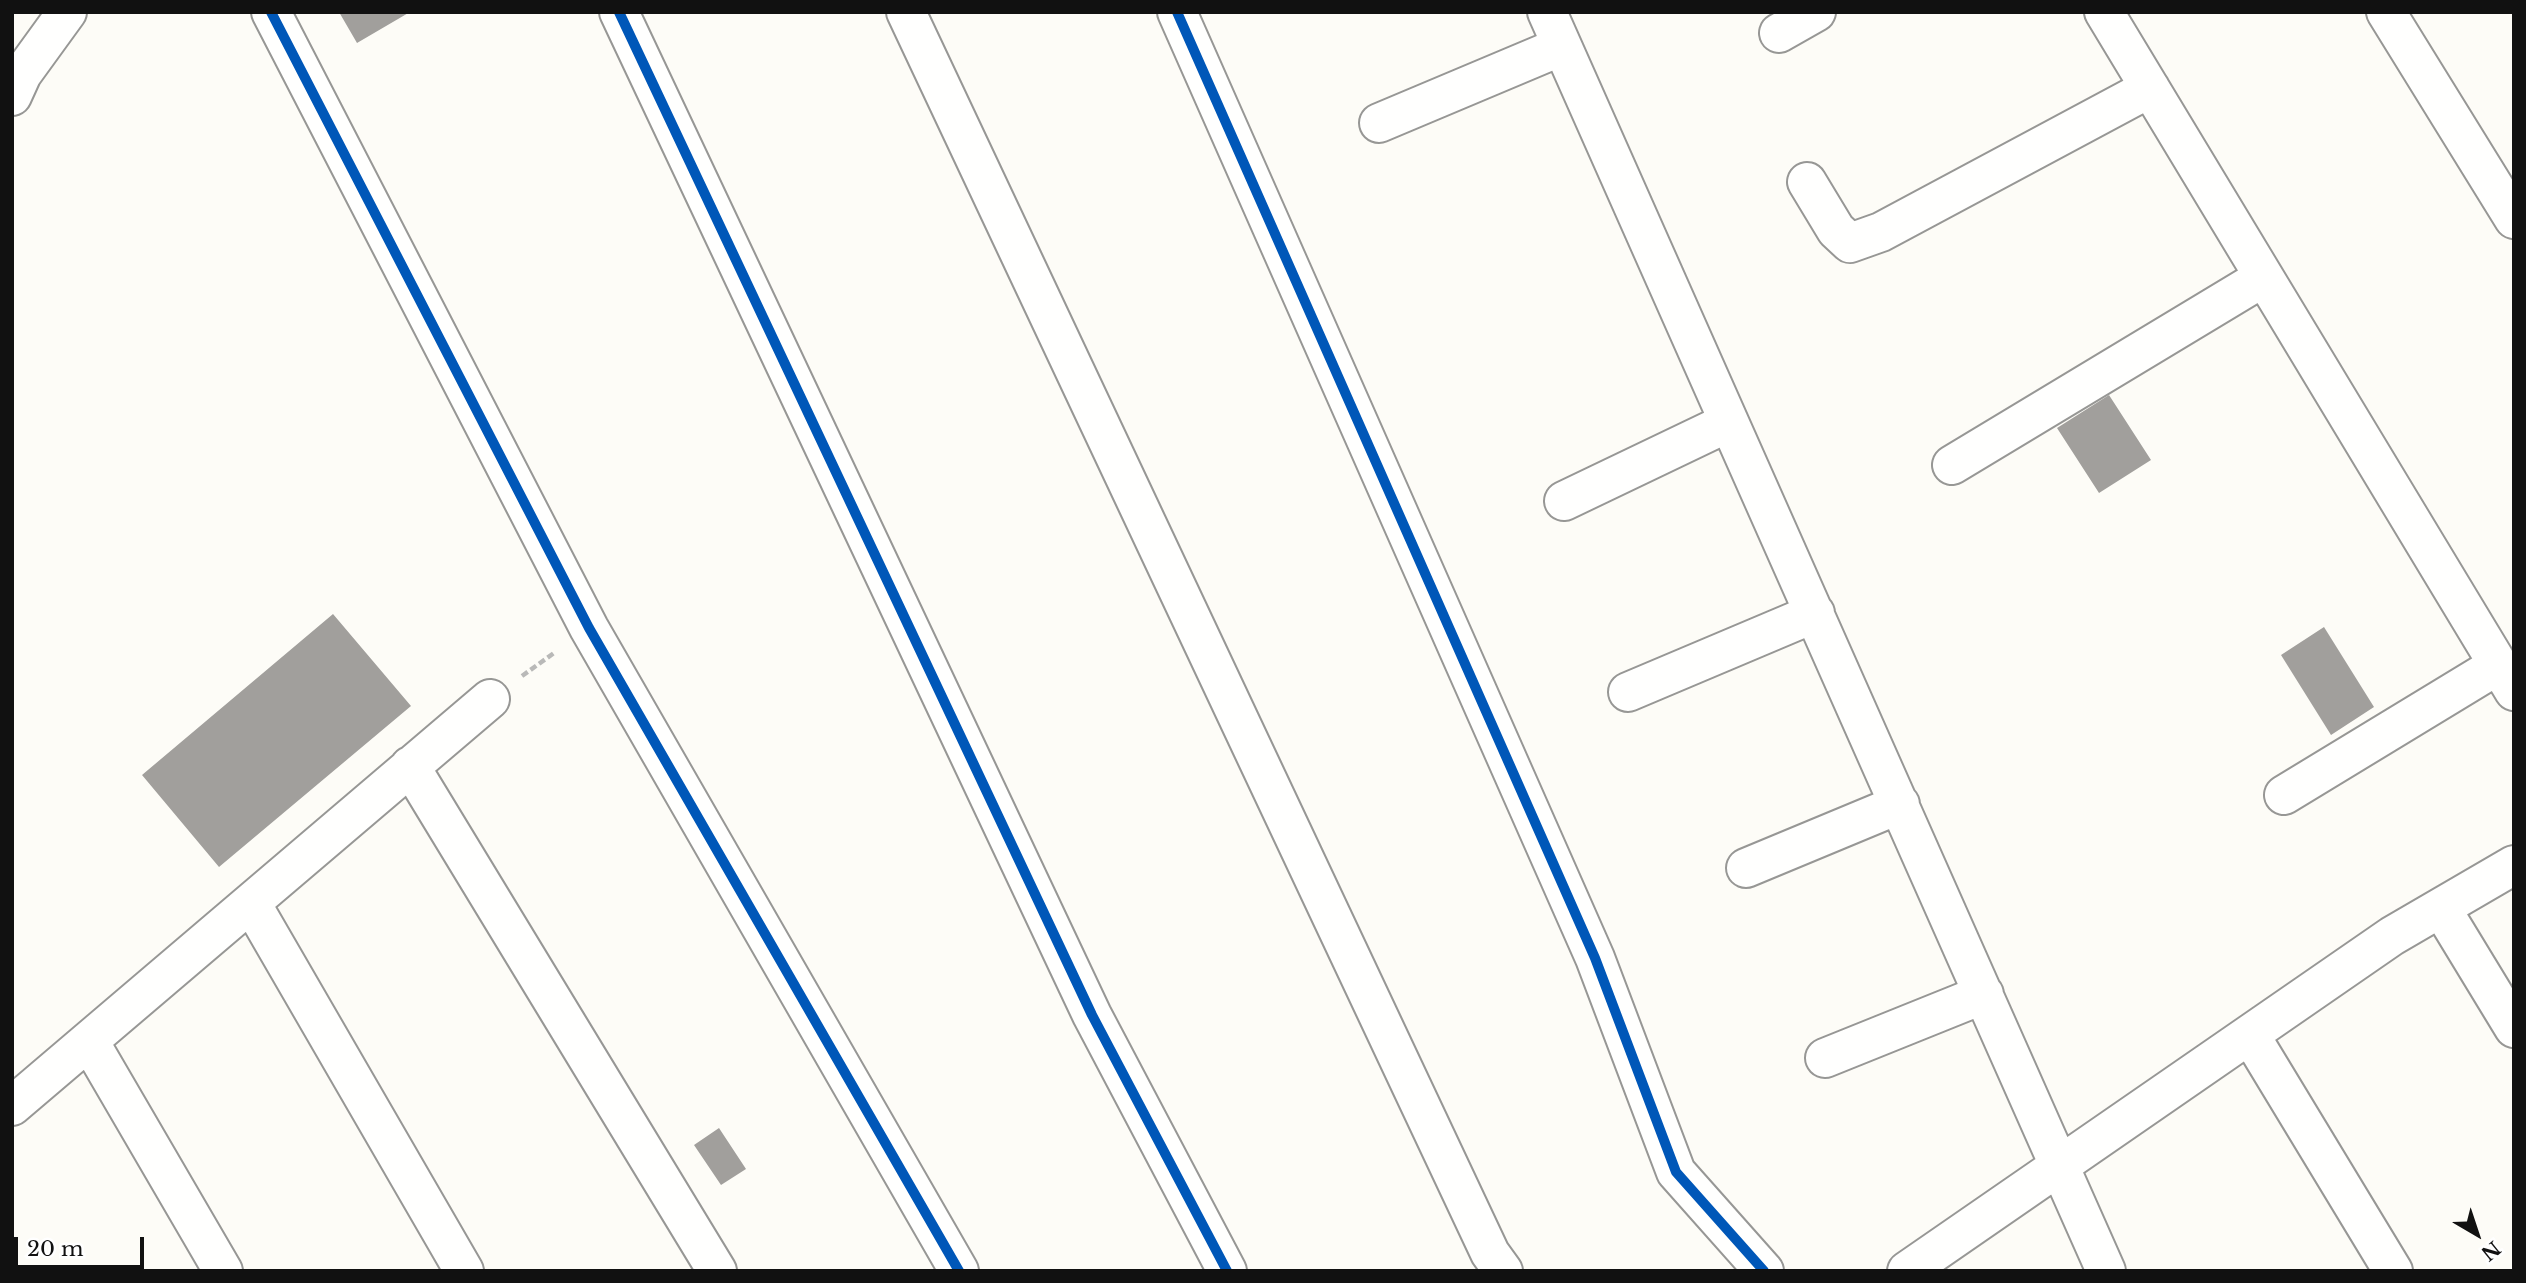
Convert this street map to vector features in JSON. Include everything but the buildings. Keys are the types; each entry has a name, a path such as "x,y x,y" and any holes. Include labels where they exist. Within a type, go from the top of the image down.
{"street":[{"path":"12,96 22,74 67,12"},
{"path":"271,12 589,628 959,1271"},
{"path":"619,12 1092,1015 1227,1271"},
{"path":"906,12 1484,1241 1503,1271"},
{"path":"1177,12 1595,958 1676,1172 1764,1271"},
{"path":"1779,33 1816,12"},
{"path":"2104,12 2506,678 2284,795"},
{"path":"2386,12 2514,219"},
{"path":"1379,123 1554,29 2106,1271"},
{"path":"1807,182 1836,230 1850,243 1881,232 2150,88"},
{"path":"1952,465 2264,277"},
{"path":"1564,501 1729,422"},
{"path":"1628,692 1815,613"},
{"path":"12,1106 490,699"},
{"path":"410,766 717,1271"},
{"path":"1746,868 1900,804"},
{"path":"1907,1271 2392,936 2514,865"},
{"path":"251,903 464,1271"},
{"path":"2441,908 2514,1028"},
{"path":"1825,1058 1984,994"},
{"path":"2250,1035 2393,1271"},
{"path":"89,1041 223,1271"}],"path":[{"path":"490,699 589,628"}],"cycle path":[{"path":"271,12 589,628 959,1271"},
{"path":"619,12 1092,1015 1227,1271"},
{"path":"1177,12 1595,958 1676,1172 1764,1271"}]}
